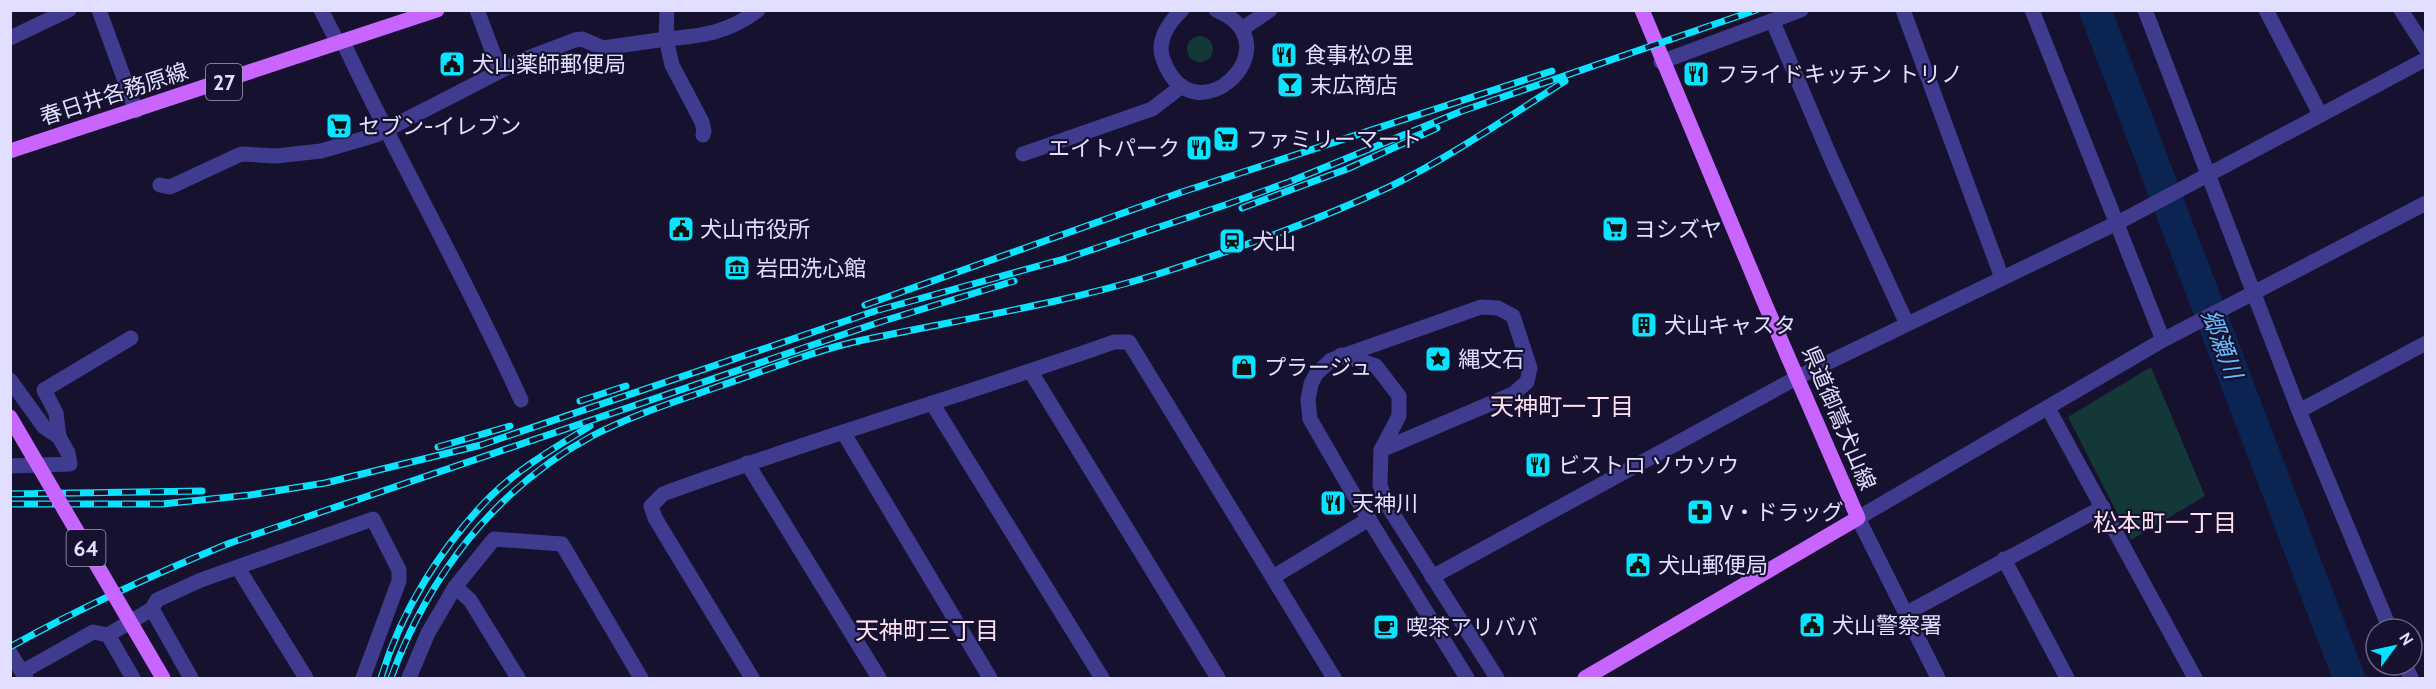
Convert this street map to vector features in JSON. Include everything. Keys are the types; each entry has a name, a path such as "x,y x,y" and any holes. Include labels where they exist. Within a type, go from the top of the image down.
{"main road":[{"name":"春日井各務原線","path":"10,151 437,10"},
{"name":"県道御嵩犬山線","path":"1585,678 1858,518 1661,62 1642,10"},
{"name":"64","path":"10,417 163,678"}],"street":[{"path":"10,38 69,10"},
{"path":"99,10 136,111"},
{"path":"321,10 487,326 521,400"},
{"path":"477,10 500,71"},
{"path":"667,10 666,39 672,65 702,122 703,135"},
{"path":"160,185 170,187 241,154 276,156 321,151 355,142 384,130 500,71 575,40 582,39 603,48 715,34 746,20 758,10"},
{"path":"1182,10 1171,20 1162,38 1162,57 1172,78 1189,91 1212,92 1231,83 1244,66 1247,49 1242,29 1227,15 1216,10"},
{"path":"1242,29 1270,10"},
{"path":"1661,62 1801,10"},
{"path":"1903,10 2002,278"},
{"path":"2032,10 2120,222 2163,340"},
{"path":"2145,10 2205,176 2385,617"},
{"path":"2266,10 2320,114"},
{"path":"2401,10 2426,49"},
{"path":"1773,22 1832,161 1907,324"},
{"path":"1432,577 1798,377 2120,222 2426,59"},
{"path":"1023,154 1152,109 1182,86"},
{"path":"1938,678 1858,518 2163,340 2253,291 2426,203"},
{"path":"1381,450 1513,394 1527,381 1530,368 1513,316 1498,309 1481,307 1341,355 1316,374 1308,400 1310,419 1467,678"},
{"path":"10,466 70,464 68,453 59,436 56,413 44,390 131,338"},
{"path":"752,678 655,518 651,506 663,494 747,463 1031,372 1114,342 1129,342 1334,678"},
{"path":"2299,411 2425,343"},
{"path":"1341,355 1376,366 1399,396 1399,416 1381,450 1380,485 1386,503 1497,678"},
{"path":"1031,372 1218,678"},
{"path":"10,380 44,427 59,436"},
{"path":"932,403 1102,678"},
{"path":"2048,408 2195,678"},
{"path":"843,432 990,678"},
{"path":"747,463 879,678"},
{"path":"1905,614 2103,507"},
{"path":"10,653 24,675 93,632 108,635 152,609 157,600 201,580 373,519 399,570 399,581 363,678"},
{"path":"1273,577 1369,519"},
{"path":"409,678 428,633 455,587 494,539 562,544 641,678"},
{"path":"2004,559 2067,678"},
{"path":"238,568 306,678"},
{"path":"455,587 470,600 518,678"},
{"path":"152,609 191,678"},
{"path":"108,635 132,678"}],"green space":[{"path":"1200,36 1209,40 1213,49 1209,58 1200,62 1191,58 1187,49 1191,40"},
{"path":"2151,367 2205,496 2131,540 2068,417"}],"waterway":[{"name":"郷瀬川","path":"2095,10 2349,678"}],"railway":[{"path":"10,504 162,504 250,495 325,483 481,445 875,311 1064,259 1225,205 1289,182 1462,111 1756,10"},
{"path":"865,305 1182,192 1552,71"},
{"path":"391,678 406,640 424,605 445,571 469,539 525,482 557,457 592,436 655,409 827,349 1122,285 1275,234 1361,200 1412,175 1565,81"},
{"path":"1242,208 1347,169 1437,128"},
{"path":"10,647 118,592 230,543 880,322 1014,281"},
{"path":"580,401 626,386"},
{"path":"438,447 510,426"},
{"path":"381,678 389,653 412,604 425,580 456,535 492,495 515,475 590,426"},
{"path":"10,494 202,491"}],"place":[{"name":"食事松の里","path":"1284,55"},
{"name":"犬山薬師郵便局","path":"452,64"},
{"name":"フライドキッチン トリノ","path":"1696,74"},
{"name":"末広商店","path":"1290,85"},
{"name":"セブン-イレブン","path":"339,126"},
{"name":"ファミリーマート","path":"1226,139"},
{"name":"エイトパーク","path":"1199,148"},
{"name":"犬山市役所","path":"681,229"},
{"name":"ヨシズヤ","path":"1615,229"},
{"name":"犬山","path":"1232,241"},
{"name":"岩田洗心館","path":"737,268"},
{"name":"犬山キャスタ","path":"1644,325"},
{"name":"縄文石","path":"1438,359"},
{"name":"プラージュ","path":"1244,367"},
{"name":"ビストロ ソウソウ","path":"1538,465"},
{"name":"天神川","path":"1333,503"},
{"name":"V・ドラッグ","path":"1700,512"},
{"name":"犬山郵便局","path":"1638,565"},
{"name":"犬山警察署","path":"1812,625"},
{"name":"喫茶アリババ","path":"1386,627"}],"district":[{"name":"天神町一丁目","path":"1562,406"},
{"name":"松本町一丁目","path":"2165,522"},
{"name":"天神町三丁目","path":"927,630"}]}
